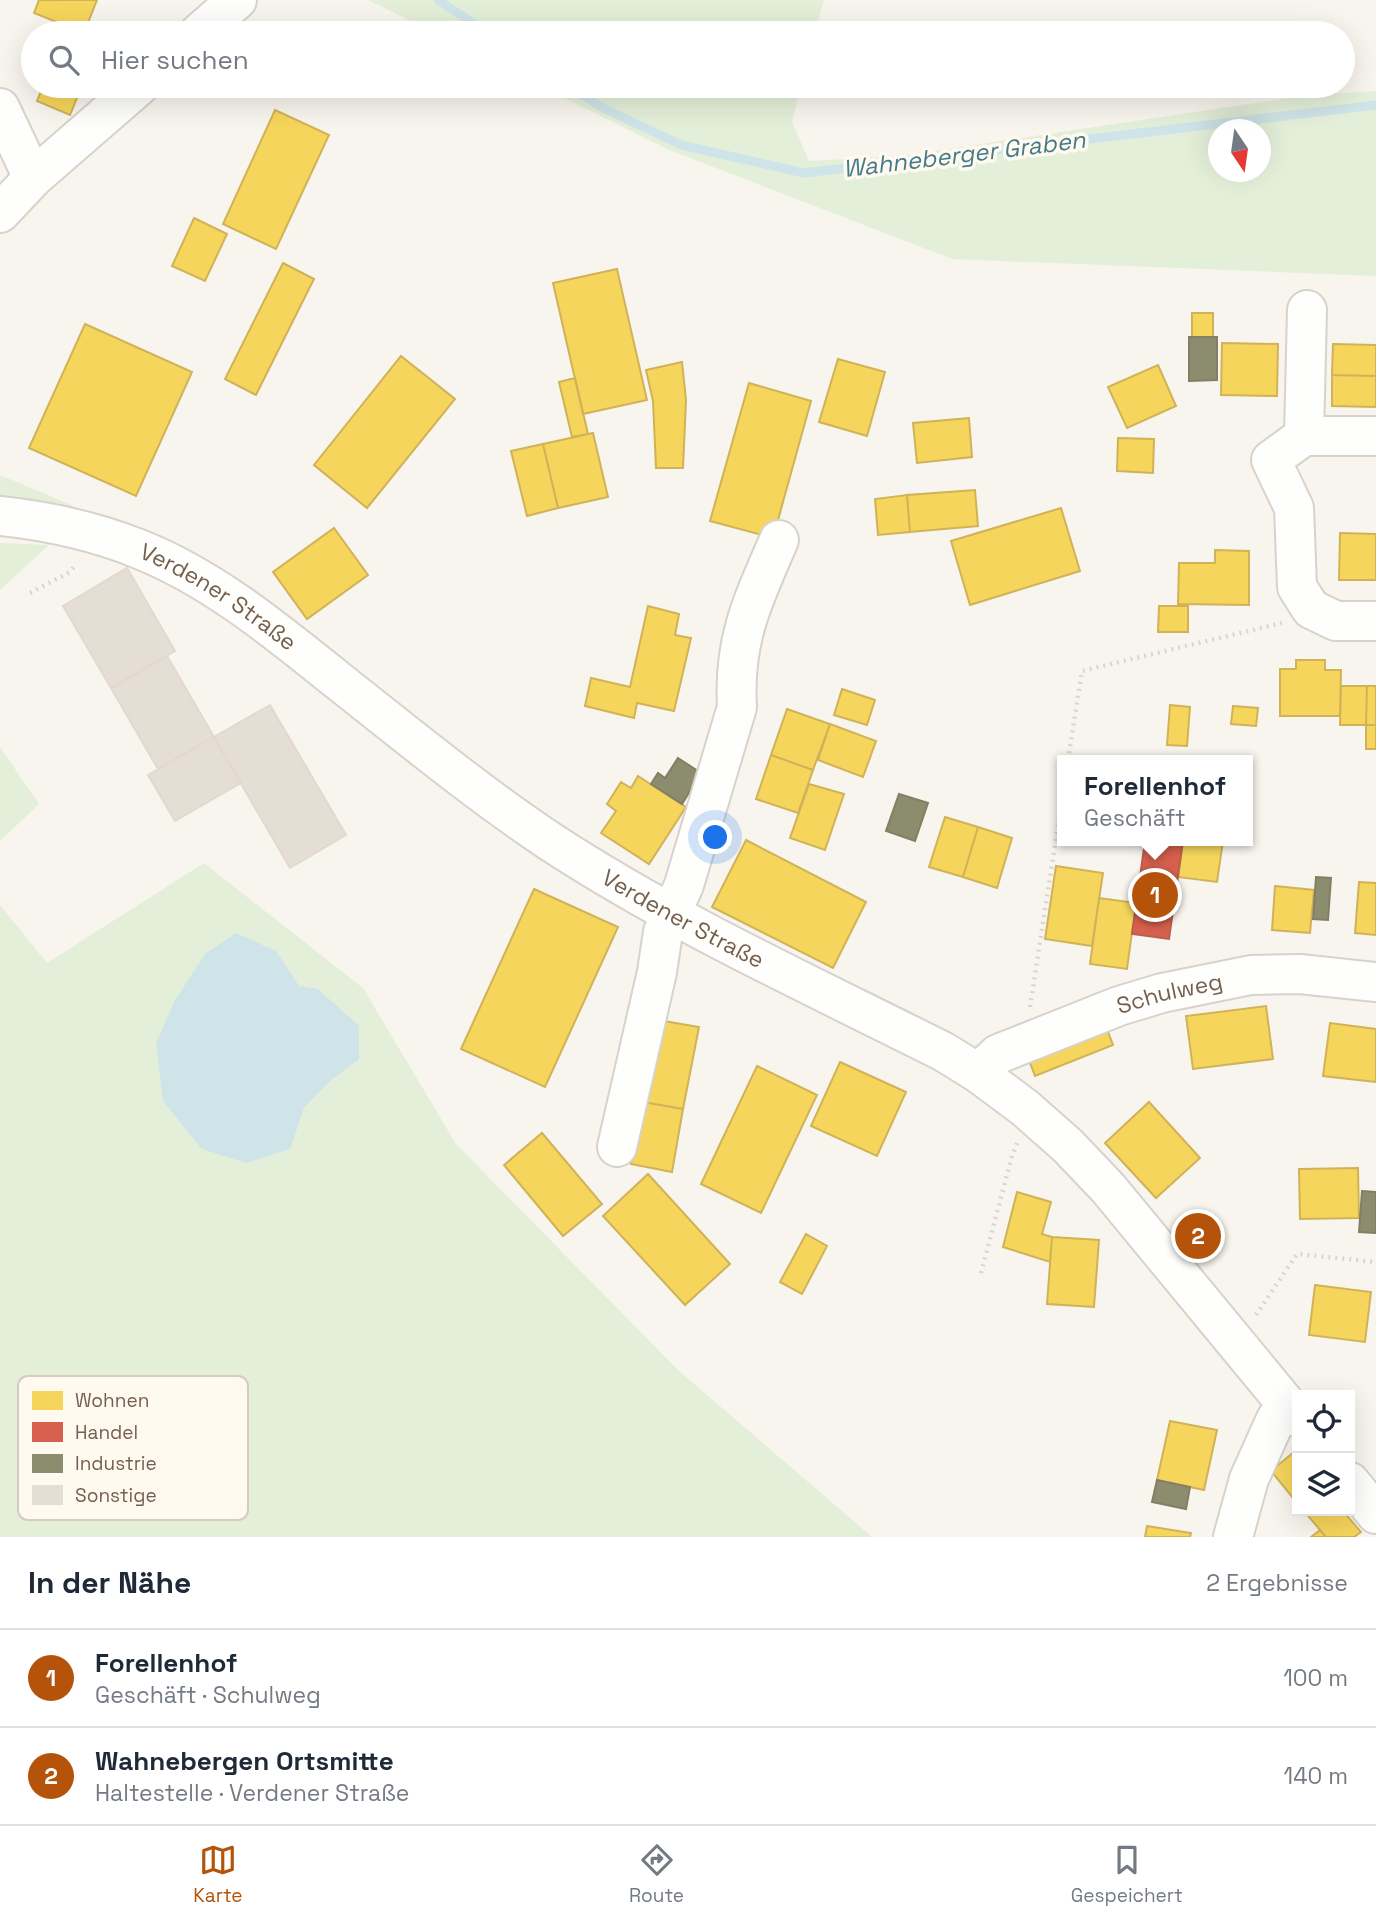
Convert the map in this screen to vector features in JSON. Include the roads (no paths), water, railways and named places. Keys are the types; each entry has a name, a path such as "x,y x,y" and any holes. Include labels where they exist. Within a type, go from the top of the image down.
{"street":[{"path":"213,21 237,0"},
{"path":"0,213 33,178 125,98"},
{"path":"0,108 33,178"},
{"path":"1304,436 1307,310"},
{"path":"1376,436 1304,436 1271,460 1294,508 1297,587 1311,609 1336,621 1376,621"},
{"name":"Verdener Straße","path":"0,516 32,519 101,536 151,554 222,593 295,646 438,759 548,840 618,885 670,914 944,1052 978,1073 1025,1108 1068,1146 1108,1188 1292,1410"},
{"path":"617,1147 657,972 663,932 684,886 737,707 735,677 743,629 779,540"},
{"name":"Schulweg","path":"978,1073 998,1054 1119,1006 1162,993 1251,975 1300,974 1376,982"},
{"path":"1233,1537 1249,1479 1276,1419 1292,1413"},
{"path":"1355,1488 1376,1514"}],"waterway":[{"name":"Wahneberger Graben","path":"438,0 470,21"},
{"name":"Wahneberger Graben","path":"587,98 681,145 804,173 1376,105"}],"place":[{"name":"Forellenhof","path":"1155,895"},
{"name":"Wahnebergen Ortsmitte","path":"1198,1236"}]}
